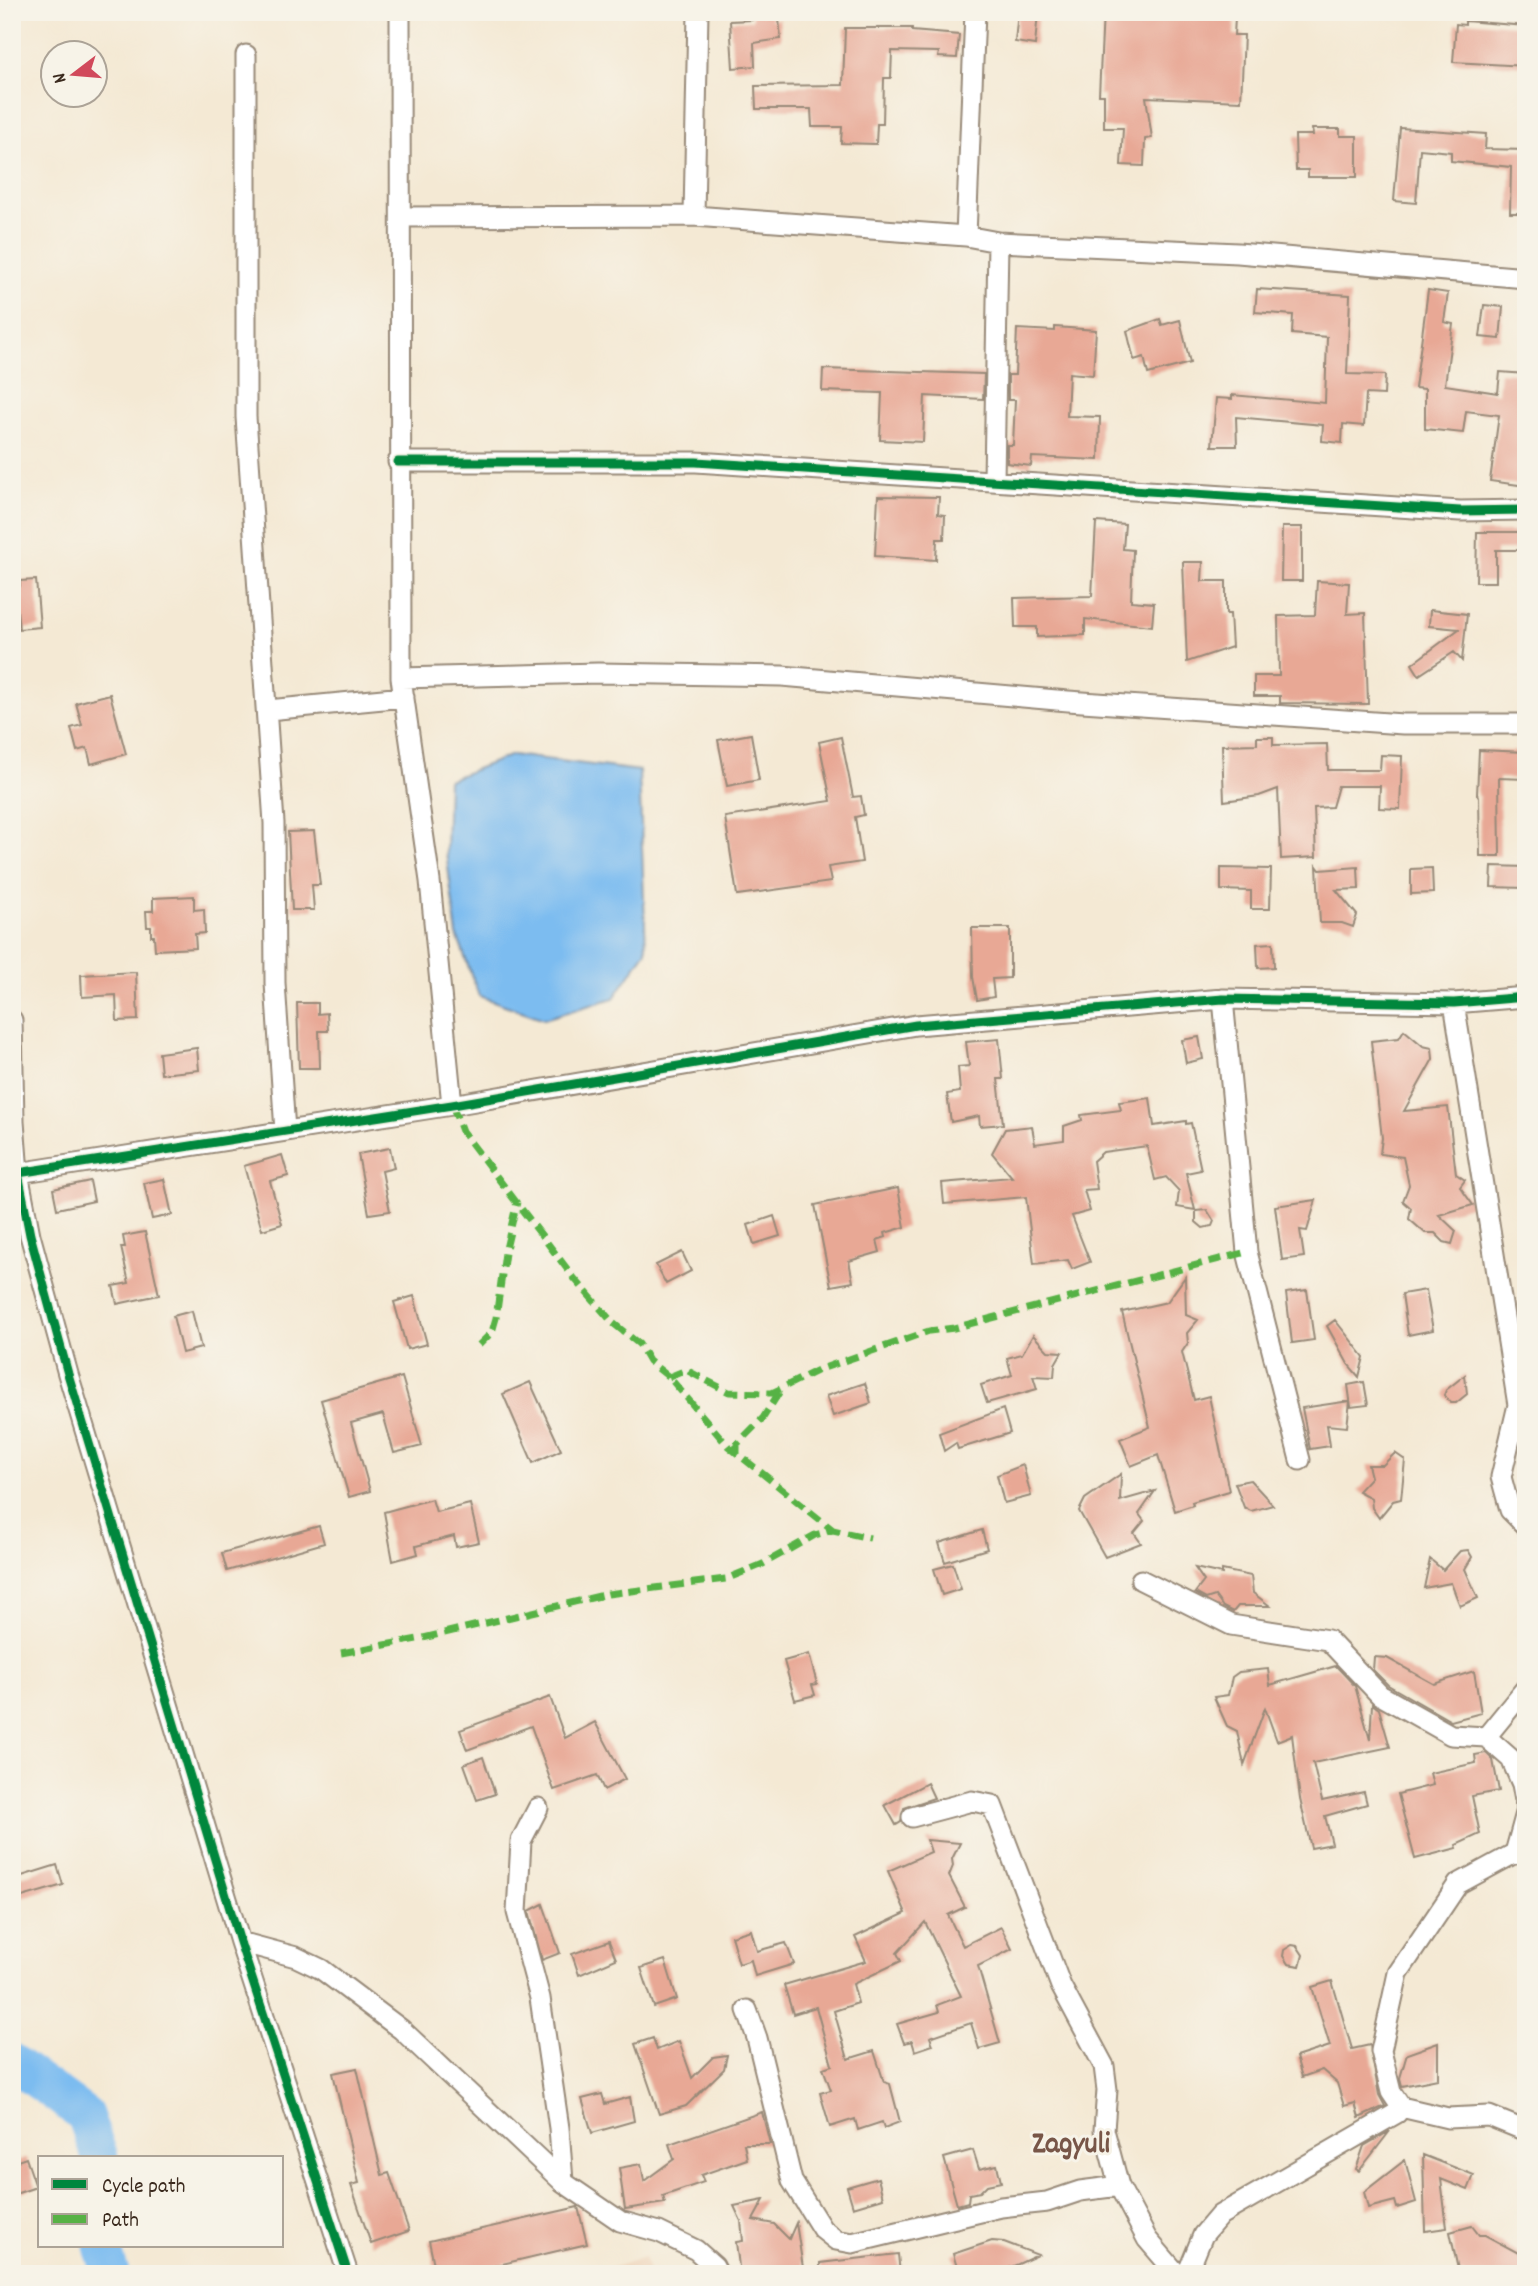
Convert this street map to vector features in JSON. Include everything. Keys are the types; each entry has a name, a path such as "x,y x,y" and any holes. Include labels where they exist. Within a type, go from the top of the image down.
{"street":[{"path":"400,12 398,462 402,687 430,881 452,1105"},
{"path":"694,216 698,12"},
{"path":"967,236 975,12"},
{"path":"246,55 246,417 268,710 274,823 275,983 285,1131"},
{"path":"401,217 694,216 967,236 998,242 1238,253 1526,278"},
{"path":"994,480 998,242"},
{"path":"398,462 696,462 1460,511 1526,510"},
{"path":"268,710 402,687 598,673 782,676 1068,701 1403,724 1526,724"},
{"path":"18,1173 452,1105 916,1024 1223,999 1454,1003 1526,997"},
{"path":"1223,999 1247,1252 1300,1460"},
{"path":"1454,1003 1518,1405 1501,1477 1510,1510 1526,1526"},
{"path":"12,1020 18,1173 30,1236 68,1374 240,1942 348,2274"},
{"path":"1141,1580 1231,1625 1328,1640 1380,1695 1451,1735 1486,1737 1511,1759 1522,1784 1526,1805"},
{"path":"1486,1737 1526,1688"},
{"path":"912,1817 972,1801 992,1805 1061,1986 1104,2066 1107,2090 1104,2130 1119,2186 1147,2239 1177,2274"},
{"path":"538,1808 521,1841 517,1912 540,1998 559,2128 563,2182"},
{"path":"1526,1813 1521,1854 1458,1884 1398,1973 1381,2052 1391,2092 1401,2107 1448,2118 1489,2116 1526,2131"},
{"path":"240,1942 296,1957 321,1969 359,1995 402,2030 563,2182 620,2221 659,2232 696,2250 714,2266 718,2274"},
{"path":"747,2010 757,2038 792,2181 822,2229 836,2240 852,2243 1001,2207 1047,2202 1080,2191 1119,2186"},
{"path":"1186,2274 1203,2235 1220,2215 1397,2113 1401,2107"}],"shaded area":[{"path":"644,2257 649,2274 593,2274"}],"water":[{"path":"512,755 639,771 646,951 614,998 544,1019 479,996 457,935 446,852 448,780"}],"building":[{"path":"753,12 771,12 771,20 779,19 781,39 754,43 755,66 733,68 730,21 752,20"},
{"path":"1018,12 1038,12 1035,45 1015,42"},
{"path":"1103,12 1194,12 1194,16 1235,18 1234,35 1244,35 1241,101 1146,97 1152,138 1145,139 1144,166 1121,165 1123,128 1104,128 1104,95 1099,95"},
{"path":"1465,21 1526,26 1526,66 1453,62 1456,24 1465,25"},
{"path":"845,28 912,28 912,31 959,35 957,58 938,57 939,52 892,51 891,78 884,78 883,124 877,124 876,144 841,143 842,127 812,127 811,109 756,109 755,86 843,85"},
{"path":"1400,128 1486,134 1485,149 1526,150 1526,213 1510,213 1511,167 1451,161 1451,152 1420,149 1416,203 1394,201"},
{"path":"1312,129 1340,129 1340,136 1357,136 1357,177 1308,177 1308,170 1296,170 1295,135 1313,135"},
{"path":"1257,289 1350,295 1347,374 1385,375 1384,395 1366,394 1364,426 1343,424 1342,443 1322,441 1323,425 1236,417 1237,446 1212,446 1216,398 1232,399 1232,395 1325,403 1327,337 1292,334 1293,315 1255,312"},
{"path":"1428,290 1448,293 1444,322 1453,324 1445,385 1498,393 1500,372 1526,374 1526,486 1490,481 1499,415 1466,411 1463,433 1425,429 1425,389 1415,388"},
{"path":"1484,305 1503,307 1500,339 1480,337"},
{"path":"1160,319 1162,325 1180,320 1190,363 1148,374 1144,357 1134,360 1127,331"},
{"path":"1055,327 1096,330 1093,375 1069,373 1067,416 1100,417 1099,460 1032,457 1031,466 1007,463 1007,445 1013,445 1015,400 1008,400 1008,375 1015,375 1017,329 1055,331"},
{"path":"823,369 984,374 983,399 925,396 923,442 880,440 882,393 822,391"},
{"path":"878,496 939,497 938,514 945,515 944,539 937,539 936,560 875,556"},
{"path":"1096,522 1125,524 1123,549 1133,550 1131,601 1154,603 1152,626 1085,619 1085,635 1037,637 1037,627 1015,627 1014,598 1092,596"},
{"path":"1282,527 1302,527 1302,581 1281,581"},
{"path":"1477,532 1520,532 1519,550 1496,550 1496,582 1476,582"},
{"path":"1183,562 1203,562 1202,581 1226,581 1226,614 1230,614 1232,647 1187,662"},
{"path":"36,580 40,627 19,629 15,587 20,586 20,581"},
{"path":"1317,581 1349,583 1347,614 1365,613 1368,704 1280,703 1280,696 1254,696 1254,676 1279,676 1278,616 1315,615"},
{"path":"1430,610 1467,614 1462,661 1454,652 1419,675 1412,664 1459,629 1429,626"},
{"path":"110,694 126,754 91,764 87,748 77,751 71,728 82,725 76,703"},
{"path":"751,734 759,780 727,786 718,740"},
{"path":"841,737 853,797 861,796 864,815 855,817 862,862 828,867 831,882 737,895 725,817 831,801 819,742"},
{"path":"1257,737 1273,737 1273,745 1327,744 1328,770 1380,770 1381,755 1402,756 1400,809 1379,808 1380,786 1338,786 1332,807 1314,808 1316,857 1281,859 1278,789 1259,796 1224,801 1222,745 1257,744"},
{"path":"1479,750 1526,752 1526,779 1499,778 1500,856 1480,856 1477,795"},
{"path":"314,831 320,885 312,885 314,910 292,910 288,832"},
{"path":"1317,866 1320,870 1358,867 1359,889 1336,890 1357,915 1353,927 1342,923 1320,923"},
{"path":"1492,866 1526,867 1526,888 1491,887"},
{"path":"1221,868 1271,869 1270,909 1251,909 1251,891 1221,890"},
{"path":"1432,868 1433,893 1411,894 1411,869"},
{"path":"194,896 194,910 204,909 205,933 195,934 196,948 155,950 151,927 147,927 146,911 153,911 153,898"},
{"path":"972,928 1010,928 1010,978 992,979 994,997 977,1000 973,977"},
{"path":"1273,943 1274,967 1258,968 1257,944"},
{"path":"136,972 138,1020 117,1021 116,995 82,997 81,975"},
{"path":"297,1003 318,1003 318,1014 327,1013 328,1031 319,1031 320,1068 299,1068"},
{"path":"1404,1030 1423,1046 1432,1048 1433,1059 1404,1111 1448,1107 1456,1174 1465,1180 1460,1187 1473,1205 1439,1215 1456,1231 1452,1244 1444,1242 1435,1233 1425,1233 1409,1219 1411,1208 1403,1201 1409,1185 1403,1157 1380,1154 1382,1138 1371,1041 1399,1038"},
{"path":"1199,1037 1203,1059 1186,1063 1182,1040"},
{"path":"999,1039 1003,1079 998,1079 1003,1124 980,1126 979,1116 951,1122 947,1094 960,1092 958,1067 969,1066 966,1042"},
{"path":"197,1048 199,1070 161,1074 159,1053"},
{"path":"1150,1098 1154,1126 1186,1121 1186,1124 1191,1123 1201,1170 1186,1173 1195,1210 1177,1207 1179,1191 1166,1177 1155,1180 1147,1146 1103,1152 1093,1161 1097,1189 1084,1190 1090,1211 1072,1216 1090,1262 1072,1269 1068,1260 1034,1264 1026,1197 944,1204 942,1183 1012,1177 992,1153 1005,1129 1032,1126 1035,1144 1064,1140 1064,1126 1082,1120 1081,1115 1121,1110 1119,1102"},
{"path":"390,1148 394,1168 382,1171 390,1211 369,1214 358,1154"},
{"path":"282,1155 288,1176 270,1181 282,1224 262,1230 244,1166"},
{"path":"164,1179 172,1215 152,1219 144,1183"},
{"path":"90,1181 94,1201 57,1209 53,1189"},
{"path":"898,1188 905,1227 885,1233 886,1237 877,1240 880,1252 849,1261 853,1282 831,1286 815,1205"},
{"path":"1316,1200 1307,1231 1300,1230 1304,1257 1282,1260 1275,1206"},
{"path":"1207,1210 1214,1221 1212,1226 1203,1228 1196,1222 1196,1211"},
{"path":"774,1216 780,1236 754,1244 748,1225"},
{"path":"145,1232 159,1295 117,1304 113,1286 129,1283 121,1247 125,1247 123,1236"},
{"path":"682,1252 691,1271 666,1284 656,1265"},
{"path":"1185,1277 1186,1315 1198,1320 1187,1333 1188,1343 1182,1352 1194,1400 1209,1396 1229,1491 1192,1502 1193,1505 1175,1511 1158,1455 1131,1466 1120,1439 1150,1427 1122,1312 1167,1302"},
{"path":"1307,1290 1314,1340 1292,1343 1286,1293"},
{"path":"1426,1290 1433,1330 1408,1335 1402,1294"},
{"path":"414,1296 427,1344 407,1349 394,1302"},
{"path":"192,1311 201,1348 182,1353 173,1316"},
{"path":"1335,1320 1364,1357 1359,1377 1348,1364 1327,1326"},
{"path":"1033,1335 1048,1351 1062,1352 1055,1364 1054,1377 1033,1376 1037,1389 987,1403 981,1385 1012,1375 1007,1358 1022,1354"},
{"path":"1465,1375 1467,1394 1456,1403 1451,1403 1444,1395 1446,1390"},
{"path":"402,1377 422,1446 394,1453 383,1414 351,1423 370,1491 349,1497 321,1400"},
{"path":"530,1382 561,1450 533,1463 503,1394"},
{"path":"1364,1382 1368,1405 1351,1407 1348,1385"},
{"path":"865,1383 871,1403 833,1416 826,1396"},
{"path":"1350,1401 1347,1427 1327,1425 1330,1446 1310,1449 1302,1408"},
{"path":"1003,1409 1010,1433 958,1449 956,1443 944,1451 939,1433"},
{"path":"1395,1453 1405,1460 1401,1499 1393,1501 1379,1518 1372,1508 1371,1498 1358,1491 1371,1477 1368,1465 1383,1465"},
{"path":"1023,1465 1031,1496 1004,1503 997,1475"},
{"path":"1121,1474 1120,1501 1155,1491 1139,1514 1144,1521 1134,1533 1141,1543 1105,1557 1079,1511 1085,1499"},
{"path":"1250,1480 1273,1505 1251,1511 1244,1507 1235,1483"},
{"path":"432,1499 436,1512 470,1504 479,1542 456,1547 454,1536 416,1546 418,1554 393,1561 384,1512"},
{"path":"319,1526 324,1543 227,1571 222,1553"},
{"path":"982,1530 987,1549 945,1562 939,1543"},
{"path":"1468,1550 1472,1557 1465,1569 1478,1598 1460,1606 1451,1583 1424,1588 1430,1559 1443,1570 1460,1551"},
{"path":"953,1564 961,1589 942,1595 934,1569"},
{"path":"1195,1568 1222,1574 1222,1570 1251,1576 1253,1593 1270,1606 1238,1606 1233,1612 1223,1607 1215,1596 1206,1599 1195,1593 1204,1581"},
{"path":"809,1654 817,1684 812,1685 815,1695 795,1700 784,1661"},
{"path":"1374,1657 1387,1658 1434,1684 1474,1671 1481,1713 1451,1721 1388,1685 1373,1670"},
{"path":"1336,1666 1355,1686 1370,1740 1372,1704 1379,1709 1390,1747 1313,1763 1322,1801 1364,1792 1367,1804 1325,1816 1332,1844 1311,1848 1300,1799 1292,1735 1277,1741 1265,1708 1244,1765 1237,1731 1227,1726 1214,1697 1228,1695 1232,1677 1239,1672 1268,1669 1270,1685"},
{"path":"550,1697 565,1738 595,1722 625,1779 604,1790 597,1775 554,1790 531,1726 467,1750 460,1730"},
{"path":"1486,1753 1493,1760 1499,1791 1472,1796 1480,1834 1456,1845 1457,1848 1415,1859 1398,1794 1433,1785 1430,1773 1476,1763 1475,1755"},
{"path":"483,1757 495,1794 477,1800 464,1764"},
{"path":"927,1783 934,1798 904,1808 901,1822 896,1825 885,1805"},
{"path":"927,1840 960,1843 952,1859 953,1866 949,1876 965,1907 948,1915 963,1946 1001,1927 1012,1949 978,1966 1000,2043 979,2049 971,2023 930,2037 933,2045 915,2051 912,2041 904,2043 897,2024 939,2012 937,2005 961,1996 925,1922 897,1953 901,1961 853,1984 858,2003 834,2011 848,2059 874,2051 884,2082 890,2084 900,2122 884,2128 882,2122 858,2130 855,2119 830,2127 820,2093 831,2090 823,2068 832,2065 816,2007 793,2014 784,1985 866,1961 855,1937 906,1913 888,1871 931,1852"},
{"path":"57,1865 63,1885 12,1900 12,1879"},
{"path":"543,1904 560,1953 542,1960 529,1911"},
{"path":"751,1930 757,1951 786,1943 794,1964 755,1976 751,1960 739,1964 731,1936"},
{"path":"609,1941 616,1959 579,1975 572,1954"},
{"path":"1292,1945 1297,1946 1303,1955 1300,1966 1288,1964 1283,1956 1284,1950"},
{"path":"665,1960 677,1999 654,2007 641,1968"},
{"path":"1332,1981 1352,2049 1370,2045 1379,2095 1385,2106 1359,2118 1355,2103 1344,2106 1337,2083 1322,2070 1302,2077 1296,2057 1330,2046 1312,1987"},
{"path":"653,2038 657,2050 679,2041 692,2078 713,2057 727,2055 724,2069 686,2106 659,2114 635,2044"},
{"path":"1438,2043 1438,2079 1402,2086 1400,2078 1407,2054"},
{"path":"357,2068 382,2175 389,2173 409,2231 371,2244 351,2185 359,2183 333,2073"},
{"path":"602,2094 605,2104 630,2097 634,2121 592,2133 582,2099"},
{"path":"762,2112 770,2144 744,2144 747,2159 701,2175 704,2182 663,2196 665,2203 625,2209 619,2168 641,2164 644,2181 674,2159 669,2144"},
{"path":"1390,2131 1359,2171 1356,2169 1364,2146"},
{"path":"973,2150 979,2169 997,2165 1001,2182 987,2185 980,2192 969,2194 968,2202 957,2205 944,2158"},
{"path":"1423,2155 1474,2175 1468,2190 1441,2179 1447,2228 1425,2231"},
{"path":"26,2158 36,2187 12,2195 12,2163"},
{"path":"1405,2160 1416,2202 1397,2208 1395,2201 1368,2208 1364,2192"},
{"path":"878,2178 883,2198 853,2207 847,2187"},
{"path":"764,2200 753,2220 774,2224 789,2239 796,2223 804,2274 740,2274 736,2242 743,2241 741,2221 734,2206"},
{"path":"578,2207 587,2244 460,2274 436,2274 429,2241"},
{"path":"1472,2226 1479,2235 1485,2235 1526,2257 1526,2274 1459,2274 1450,2232"},
{"path":"992,2241 1004,2242 1038,2255 996,2274 959,2274 953,2254"},
{"path":"898,2254 900,2274 820,2274 820,2263"}],"waterway":[{"path":"12,2062 85,2115 99,2156"},
{"path":"103,2248 111,2274"}],"marked path":[{"path":"452,1105 462,1131 574,1278 613,1323 639,1344 649,1361 669,1377 728,1446 833,1530"},
{"path":"479,1345 492,1332 496,1318 505,1253 517,1202"},
{"path":"669,1377 686,1370 729,1392 772,1393 818,1370 929,1331 954,1328 1247,1252"},
{"path":"737,1454 737,1444 763,1418 782,1388"},
{"path":"341,1653 423,1638 608,1594 726,1579 763,1564 815,1535 833,1530 870,1538"}],"cycle path":[{"path":"398,462 696,462 1460,511 1526,510"},
{"path":"12,1020 18,1173 452,1105 916,1025 1223,999 1454,1003 1526,997"},
{"path":"18,1173 30,1235 68,1374 240,1942 348,2274"}],"district":[{"name":"Zagyuli","path":"1071,2142"}]}
